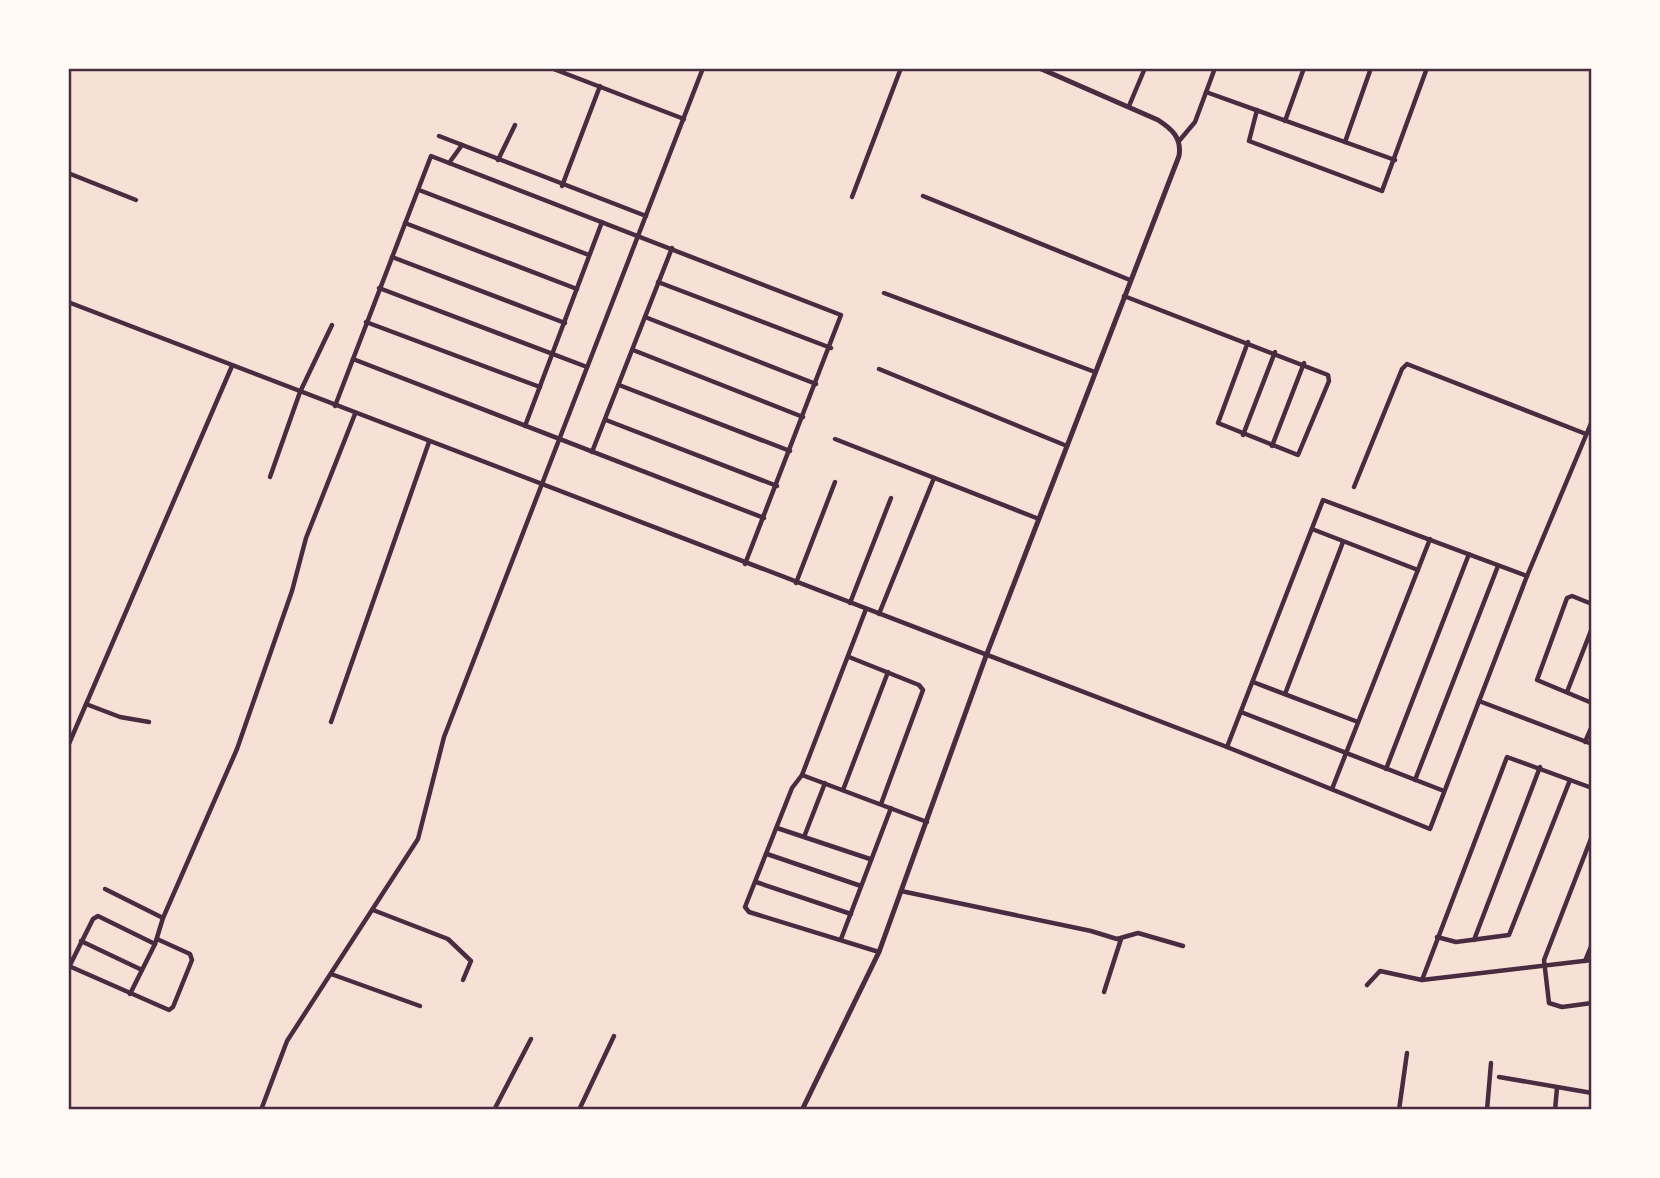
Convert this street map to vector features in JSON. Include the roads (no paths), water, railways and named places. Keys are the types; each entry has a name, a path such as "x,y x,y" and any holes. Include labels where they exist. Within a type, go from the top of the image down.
{"street":[{"path":"551,68 684,119"},
{"path":"261,1110 287,1041 420,833 442,744 703,68"},
{"path":"852,197 901,68"},
{"path":"1039,68 1129,106 1164,124 1179,141"},
{"path":"1129,106 1145,68"},
{"path":"802,1110 879,952 986,656 1176,165 1179,141 1192,128 1215,68"},
{"path":"1285,121 1304,68"},
{"path":"1345,142 1371,68"},
{"path":"1256,110 1249,141 1380,191 1385,188 1427,68"},
{"path":"562,186 600,86"},
{"path":"1206,92 1395,160"},
{"path":"498,160 515,125"},
{"path":"439,136 562,186 646,216"},
{"path":"449,163 462,145"},
{"path":"335,406 431,156 672,248 839,313 841,319 745,564"},
{"path":"68,173 136,200"},
{"path":"419,190 589,255"},
{"path":"923,196 1130,280"},
{"path":"525,426 602,222"},
{"path":"405,223 578,289"},
{"path":"592,452 672,248"},
{"path":"392,257 565,323"},
{"path":"658,282 831,348"},
{"path":"379,288 587,367"},
{"path":"884,293 1095,372"},
{"path":"1124,296 1275,352 1304,363 1329,377 1303,451 1295,455 1220,425 1217,421 1248,342"},
{"path":"68,303 1227,747 1430,829 1527,576 1592,421"},
{"path":"645,317 816,384"},
{"path":"366,323 540,387"},
{"path":"270,477 300,392 332,325"},
{"path":"633,350 803,417"},
{"path":"1243,435 1275,352"},
{"path":"353,359 765,518"},
{"path":"1272,446 1304,363"},
{"path":"1354,487 1402,369 1407,364 1586,434"},
{"path":"68,746 232,366"},
{"path":"879,369 1067,446"},
{"path":"619,385 790,451"},
{"path":"130,994 156,941 163,918 237,749 292,591 306,538 355,414"},
{"path":"606,420 777,486"},
{"path":"835,439 1039,519"},
{"path":"331,722 429,442"},
{"path":"879,614 934,478"},
{"path":"796,583 835,482"},
{"path":"850,603 891,498"},
{"path":"1227,747 1322,502 1328,499 1527,576"},
{"path":"1312,529 1418,570"},
{"path":"1332,789 1430,539"},
{"path":"1285,694 1343,542"},
{"path":"1386,769 1469,554"},
{"path":"1415,780 1498,566"},
{"path":"1592,604 1572,596 1567,598 1537,677 1538,681 1592,703"},
{"path":"866,609 802,775 794,784 745,907 747,911 879,952"},
{"path":"1567,693 1592,628"},
{"path":"849,657 919,685 923,690 881,804"},
{"path":"843,790 888,672"},
{"path":"1253,682 1358,722"},
{"path":"1479,701 1592,744"},
{"path":"86,704 120,717 149,722"},
{"path":"1241,712 1444,791"},
{"path":"1585,742 1592,726"},
{"path":"1422,980 1505,760 1511,756 1592,788"},
{"path":"1474,940 1540,767"},
{"path":"802,775 927,822"},
{"path":"1437,937 1456,942 1505,937 1511,933 1570,780"},
{"path":"804,837 825,783"},
{"path":"841,939 891,808"},
{"path":"777,828 870,859"},
{"path":"1592,836 1543,967 1549,1003 1562,1007 1592,1003"},
{"path":"767,854 861,886"},
{"path":"756,882 850,914"},
{"path":"105,889 163,918"},
{"path":"901,891 1121,939 1138,933 1183,946"},
{"path":"373,909 452,941 471,961 463,980"},
{"path":"98,916 156,941 190,954 192,960 173,1007 166,1010 69,967 93,919 98,916"},
{"path":"1104,992 1121,939"},
{"path":"81,942 142,970"},
{"path":"1367,985 1380,971 1422,980 1589,960 1592,944"},
{"path":"331,974 420,1006"},
{"path":"579,1110 614,1036"},
{"path":"494,1110 531,1039"},
{"path":"1399,1110 1407,1053"},
{"path":"1487,1110 1491,1063"},
{"path":"1499,1077 1592,1093"},
{"path":"1555,1110 1557,1088"}]}
